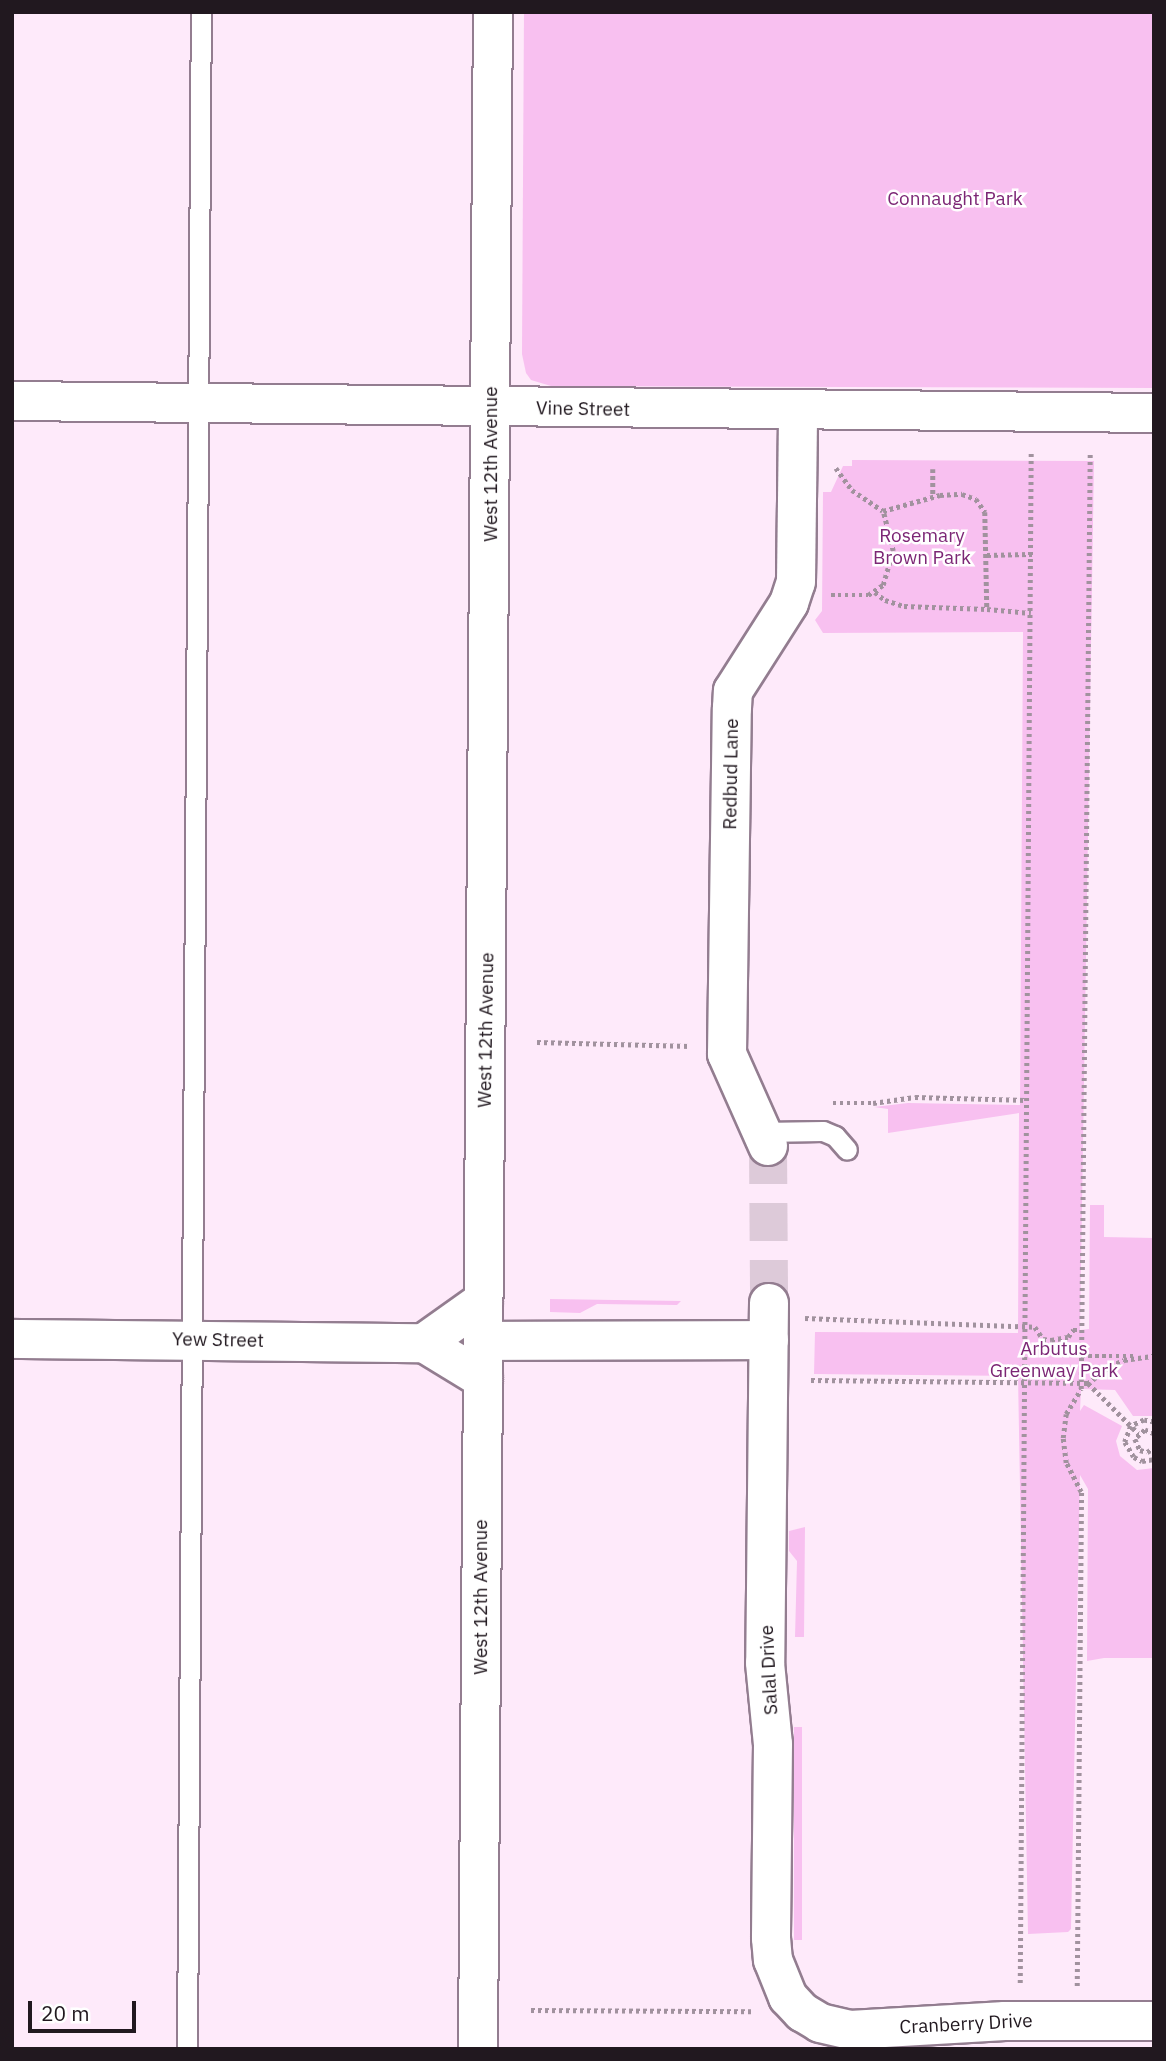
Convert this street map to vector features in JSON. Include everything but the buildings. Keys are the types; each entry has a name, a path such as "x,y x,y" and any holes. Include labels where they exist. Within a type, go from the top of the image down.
{"street":[{"name":"West 12th Avenue","path":"478,2049 493,12"},
{"name":"Vine Street","path":"12,401 1154,413"},
{"name":"Redbud Lane","path":"765,1139 727,1054 732,708 733,691 789,603 796,582 798,411"},
{"path":"483,1301 424,1343 483,1379"},
{"path":"482,1341 769,1320"},
{"name":"Salal Drive","path":"769,1320 765,1663 773,1744 771,1938 773,1960 788,1997"},
{"name":"Yew Street","path":"12,1339 424,1343"},
{"name":"Cranberry Drive","path":"788,1997 802,2012 820,2023 850,2030 1050,2035 1154,2021"}],"lane":[{"path":"187,2049 201,12"},
{"path":"765,1139 823,1131 835,1136 847,1150"}],"path":[{"path":"1018,451 1045,451"},
{"path":"1020,1990 1031,451"},
{"path":"1080,451 1103,451"},
{"path":"1077,1991 1081,1492 1066,1463 1063,1438 1066,1414 1081,1386 1090,451"},
{"path":"822,595 859,596 875,592 888,576 893,551 883,511 852,490 834,465"},
{"path":"933,469 933,497"},
{"path":"883,511 933,497 962,494 975,499 985,512 987,609"},
{"path":"987,555 1032,554"},
{"path":"875,592 885,600 904,606 1031,613"},
{"path":"537,1042 695,1046"},
{"path":"821,1103 873,1103 915,1097 1026,1100"},
{"path":"769,1320 1035,1327 1043,1339 1051,1340 1068,1337 1073,1330 1080,1330"},
{"path":"1081,1356 1154,1356"},
{"path":"811,1380 1081,1386 1110,1366 1142,1356"},
{"path":"1088,1383 1138,1433"},
{"path":"1154,1422 1144,1420 1131,1426 1126,1434 1128,1451 1142,1461 1154,1459"},
{"path":"1138,1433 1145,1430 1154,1434"},
{"path":"1138,1433 1136,1445 1140,1450 1153,1449"},
{"path":"531,2010 751,2011"}],"green space":[{"name":"Connaught Park","path":"524,12 1154,12 1154,388 551,386 531,380 526,373 522,354"},
{"name":"Arbutus Greenway Park","path":"852,460 1094,461 1080,1330 1089,1329 1090,1205 1104,1205 1104,1237 1154,1238 1154,1416 1133,1416 1115,1390 1081,1389 1080,1411 1084,1405 1122,1426 1116,1441 1120,1456 1137,1470 1154,1468 1154,1658 1104,1658 1087,1661 1088,1489 1080,1475 1071,1929 1068,1932 1028,1934 1018,1376 814,1374 815,1332 1018,1333 1019,1113 888,1133 888,1109 874,1107 908,1103 1020,1105 1023,632 823,633 815,620 822,611 823,492 831,492 843,466 852,466"},
{"path":"550,1299 681,1301 677,1305 597,1304 580,1313 550,1312"},
{"path":"805,1527 804,1637 795,1637 797,1561 789,1551 789,1531"},
{"path":"794,1727 802,1727 802,1940 794,1940"}],"tunnel":[{"path":"768,1146 769,1303"}],"park label":[{"name":"Rosemary Brown Park","path":"922,547"}]}
